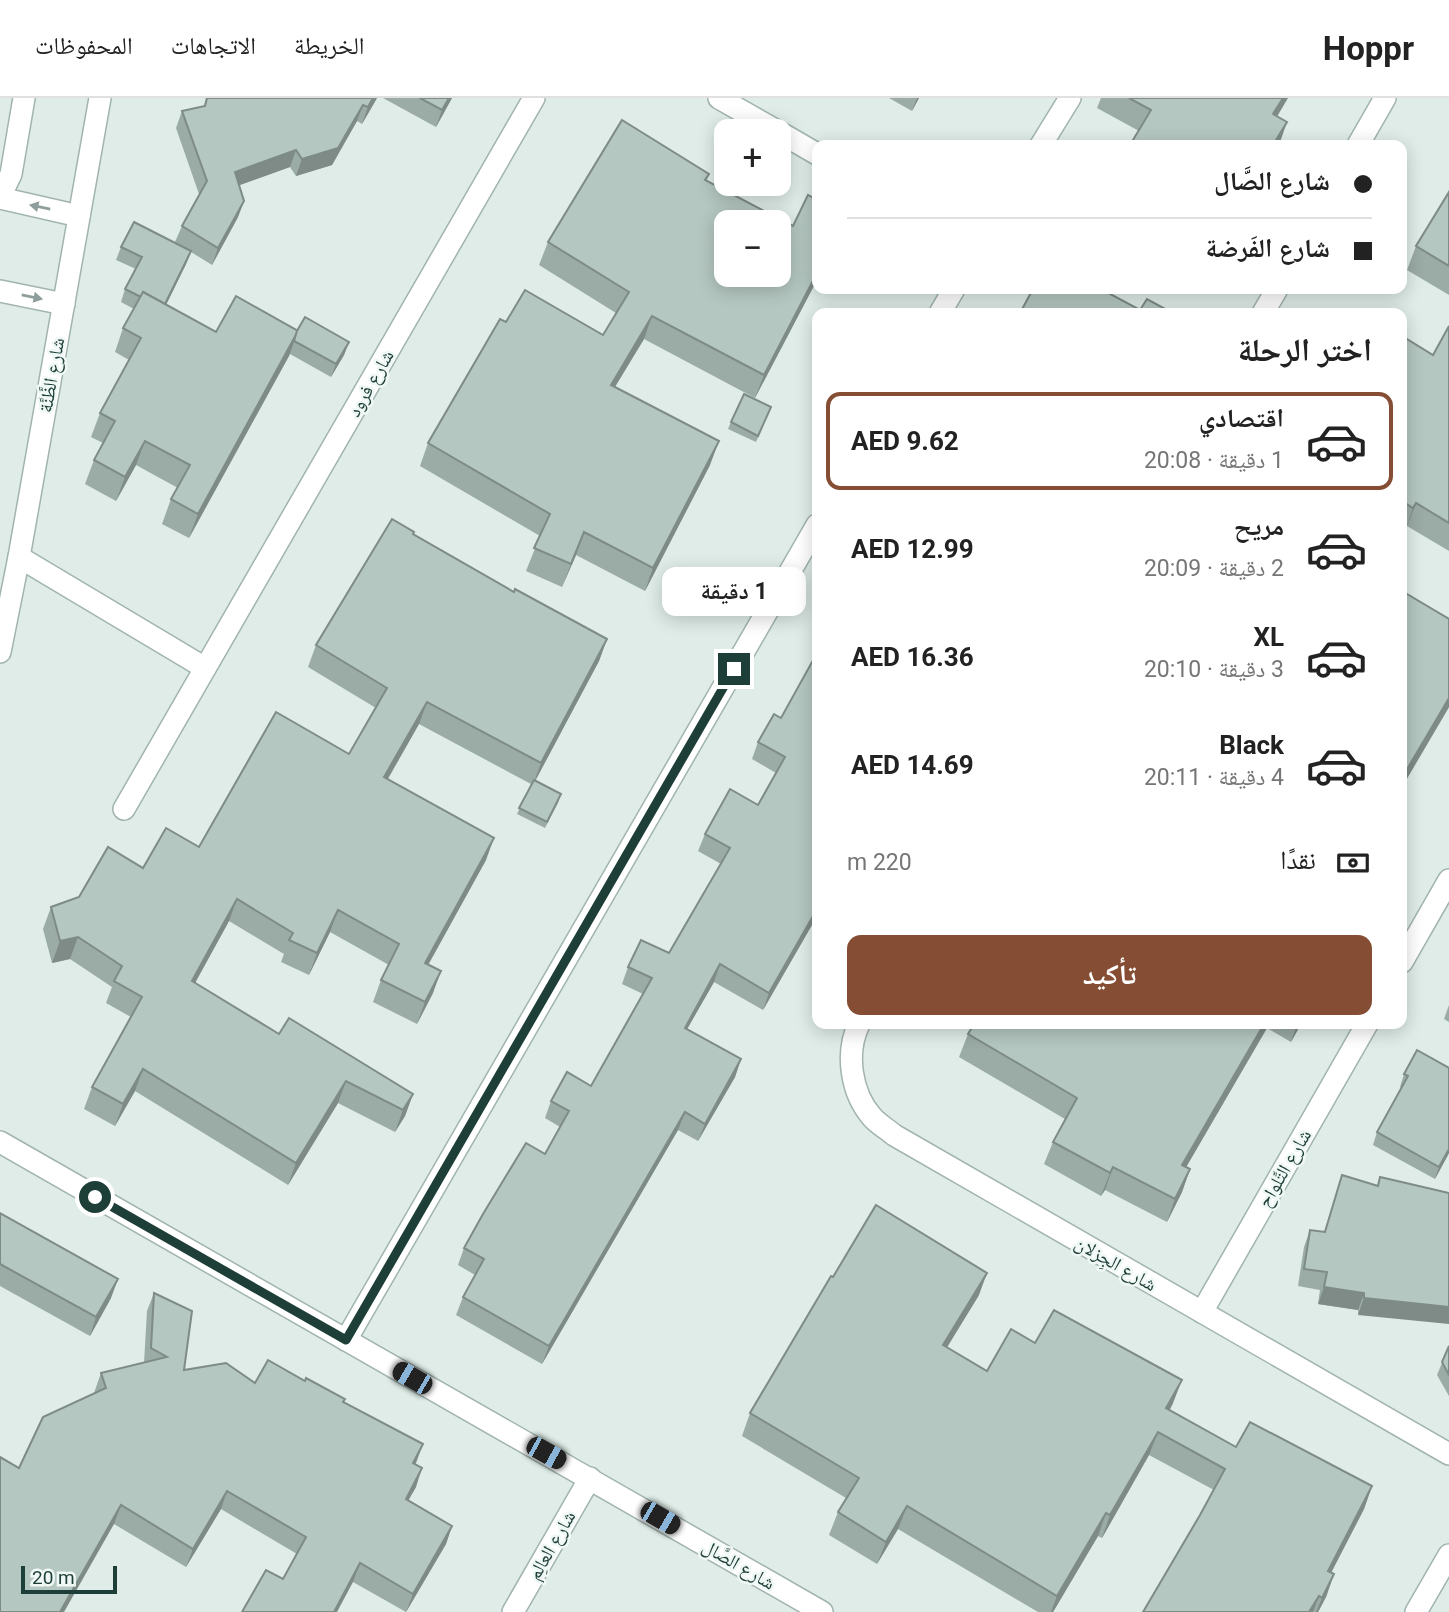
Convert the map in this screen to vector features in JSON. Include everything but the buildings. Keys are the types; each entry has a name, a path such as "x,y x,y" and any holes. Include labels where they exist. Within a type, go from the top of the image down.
{"street":[{"path":"24,98 11,174 0,198 79,216"},
{"name":"شارع الظَّنَّة","path":"0,652 100,98"},
{"name":"شارع فرود","path":"124,808 534,98"},
{"path":"719,98 755,119"},
{"path":"1044,140 1070,98"},
{"path":"1361,140 1385,98"},
{"path":"791,139 812,151"},
{"path":"0,291 64,304"},
{"path":"346,1340 812,534"},
{"path":"19,557 205,668"},
{"path":"1407,953 1449,880"},
{"name":"شارع الجِزلان","path":"858,1029 852,1048 855,1086 862,1103 874,1119 894,1135 1449,1454"},
{"name":"شارع التِّلواح","path":"1202,1312 1364,1029"},
{"name":"شارع الصَّال","path":"0,1142 822,1612"},
{"name":"شارع العالِم","path":"513,1612 590,1478"},
{"path":"1416,1612 1449,1555"}],"route":[{"path":"95,1197 346,1340 734,669"}]}
